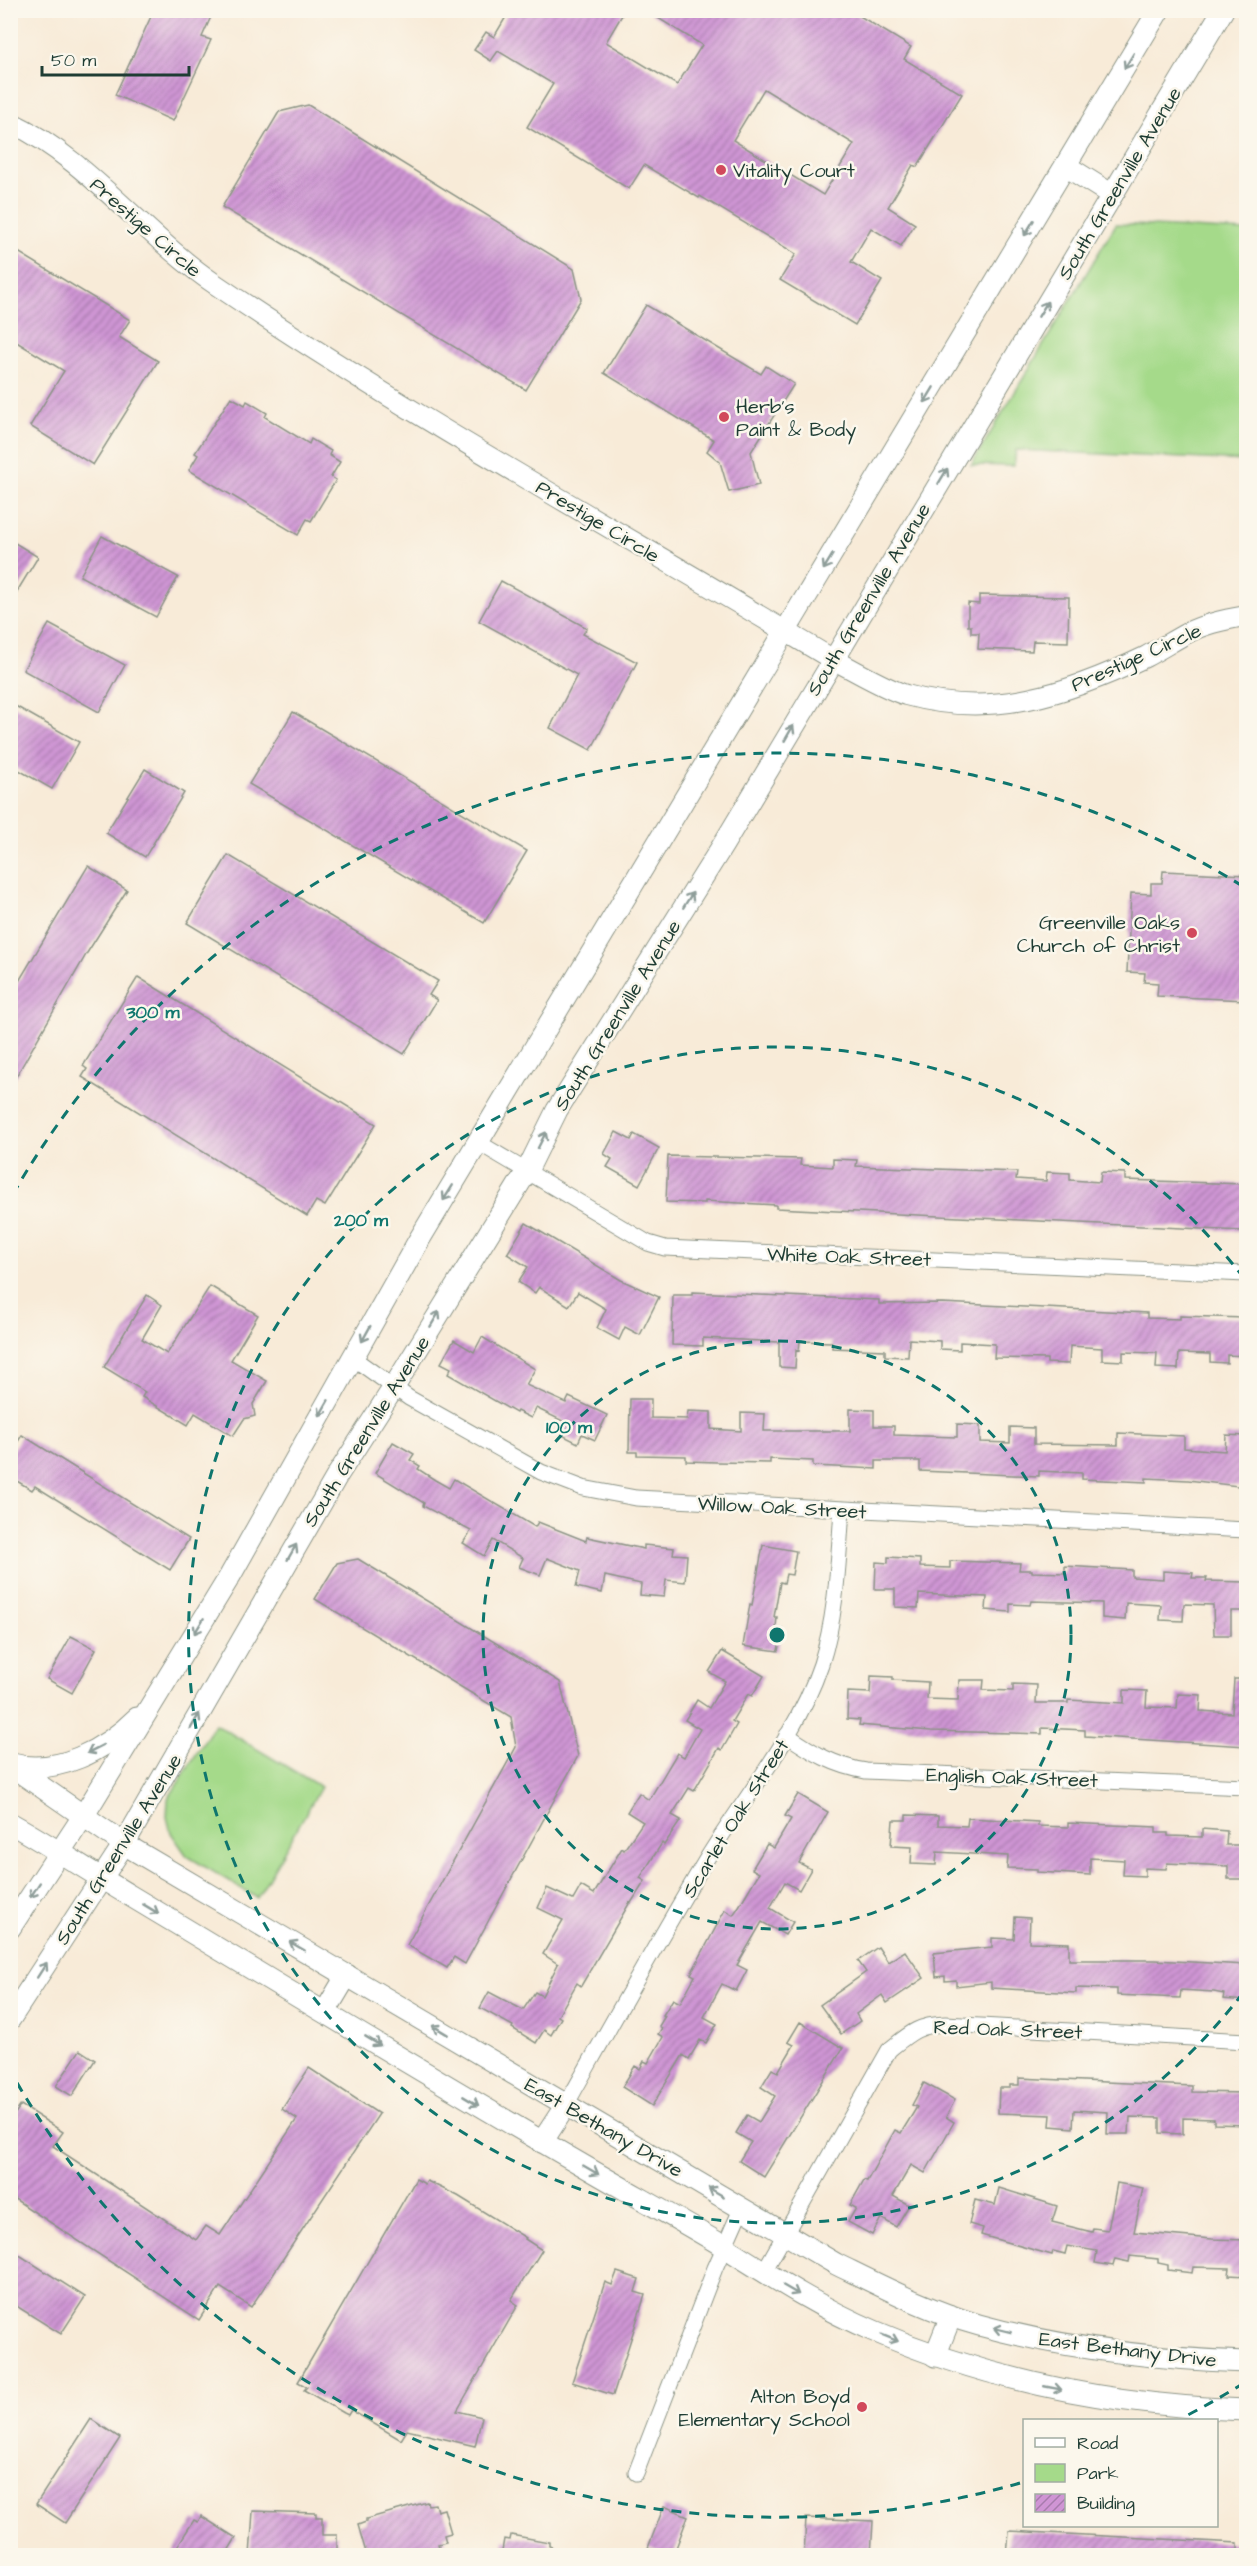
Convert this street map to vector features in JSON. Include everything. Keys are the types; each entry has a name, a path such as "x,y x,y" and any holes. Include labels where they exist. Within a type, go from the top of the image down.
{"main road":[{"path":"10,1928 84,1815 230,1576 419,1240 1159,10"},
{"name":"South Greenville Avenue","path":"10,2019 124,1844 337,1476 394,1388 526,1171 557,1110 723,845 832,659 1223,10"},
{"path":"1066,166 1112,195"},
{"path":"10,1765 43,1769 67,1762 101,1746 123,1732 156,1698"},
{"name":"East Bethany Drive","path":"10,1765 124,1844 836,2264 900,2296 951,2316 1036,2339 1092,2349 1246,2362"},
{"path":"10,1823 542,2142 724,2247 802,2296 863,2326 935,2356 1032,2384 1088,2395 1199,2409 1246,2410"},
{"path":"325,2012 347,1975"},
{"path":"542,2142 566,2105"},
{"path":"935,2356 951,2316"}],"street":[{"name":"Prestige Circle","path":"10,122 56,147 177,257 365,382 832,659 905,695 970,706 1032,700 1086,682 1144,657 1191,631 1216,622 1246,616"},
{"name":"White Oak Street","path":"479,1143 648,1243 665,1248 1246,1274"},
{"name":"Willow Oak Street","path":"353,1358 394,1388 501,1451 541,1472 583,1488 636,1498 1246,1530"},
{"name":"Scarlet Oak Street","path":"566,2105 707,1859 787,1735 810,1694 822,1662 837,1593 842,1510"},
{"name":"English Oak Street","path":"787,1735 824,1759 844,1767 866,1771 1246,1787"},
{"name":"Red Oak Street","path":"763,2273 889,2050 913,2030 929,2025 945,2024 1246,2041"},
{"path":"636,2473 724,2247 742,2207"}],"green space":[{"path":"1116,224 1246,231 1246,461 1016,450 1014,466 971,465"},
{"path":"215,1724 321,1787 257,1898 187,1856 171,1833 167,1817 168,1799"}],"building":[{"path":"154,10 214,10 202,37 211,40 173,121 115,95"},
{"name":"Vitality Court","path":"510,10 625,10 606,42 677,85 702,45 645,10 850,10 911,47 904,59 962,94 917,167 913,165 888,207 915,224 901,246 871,228 851,262 882,281 855,325 780,280 796,254 700,196 699,198 644,165 629,189 527,127 553,84 498,51 491,61 474,50 486,32 494,37","holes":["764,89 854,144 823,195 733,140"]},
{"path":"308,105 574,269 581,299 526,390 222,207 279,112"},
{"path":"10,247 130,320 119,337 158,361 93,465 30,426 64,371 10,338"},
{"name":"Herb's Paint & Body","path":"646,305 761,374 766,366 794,384 751,452 759,485 729,492 720,462 707,451 714,440 604,373"},
{"path":"231,397 245,405 247,401 267,413 265,417 309,444 311,439 331,451 329,455 340,462 331,477 336,480 311,521 307,519 298,535 189,470 198,455 195,453"},
{"path":"102,536 178,577 156,617 80,576"},
{"path":"10,540 38,557 10,603"},
{"path":"501,581 587,628 583,634 637,662 591,750 550,728 577,675 479,621"},
{"path":"979,595 1069,597 1068,642 1033,641 1032,651 978,649 979,633 971,633 971,626 968,626 968,603 979,604"},
{"path":"49,624 125,665 99,712 23,670"},
{"path":"10,703 79,742 52,789 10,765"},
{"path":"293,712 527,851 484,923 249,784"},
{"path":"145,769 184,793 145,857 106,833"},
{"path":"228,855 438,981 429,995 437,1000 404,1054 187,923"},
{"path":"88,866 127,890 87,953 10,1087 10,996"},
{"name":"Greenville Oaks Church of Christ","path":"1163,871 1246,875 1246,1000 1157,996 1158,983 1144,982 1145,973 1127,972 1131,893 1151,894 1151,883 1162,883"},
{"path":"138,977 376,1124 325,1206 316,1201 307,1216 82,1077 87,1069 83,1066"},
{"path":"616,1132 631,1140 634,1134 659,1148 639,1185 607,1167 612,1159 604,1154"},
{"path":"668,1156 801,1159 800,1165 833,1167 833,1159 857,1160 856,1166 1017,1172 1016,1179 1046,1181 1047,1172 1070,1173 1070,1180 1100,1182 1101,1172 1125,1173 1125,1180 1244,1184 1243,1231 776,1208 776,1205 705,1201 705,1203 666,1202"},
{"path":"526,1223 621,1280 659,1297 640,1335 625,1327 619,1340 597,1328 606,1309 578,1292 569,1306 539,1287 535,1293 518,1282 528,1267 507,1254"},
{"path":"210,1286 258,1315 231,1360 267,1381 253,1404 255,1416 244,1419 233,1436 195,1413 188,1425 142,1397 145,1392 104,1367 147,1295 162,1305 142,1339 167,1354"},
{"path":"692,1292 879,1300 879,1304 942,1303 1147,1313 1147,1318 1180,1319 1180,1316 1246,1318 1246,1356 1227,1355 1227,1363 1210,1362 1210,1354 1179,1353 1178,1369 1156,1368 1157,1353 1123,1352 1123,1361 1102,1360 1102,1348 1070,1346 1069,1364 1047,1363 1047,1359 994,1358 995,1344 960,1342 960,1350 940,1349 940,1341 909,1339 908,1357 885,1356 885,1350 832,1348 832,1342 800,1341 799,1351 796,1350 795,1368 779,1367 779,1342 703,1338 703,1346 672,1345 673,1295 692,1295"},
{"path":"482,1337 535,1369 526,1385 566,1403 569,1397 607,1415 595,1440 582,1434 578,1443 562,1435 567,1423 536,1408 531,1418 517,1411 516,1413 448,1374 451,1368 441,1363 454,1340 474,1352"},
{"path":"630,1399 651,1399 651,1418 687,1419 688,1411 711,1412 711,1429 741,1431 741,1413 765,1414 764,1431 850,1431 850,1409 874,1410 874,1426 894,1426 894,1435 957,1437 957,1424 980,1425 980,1442 1010,1443 1010,1427 1034,1428 1034,1444 1118,1445 1118,1433 1184,1436 1184,1448 1225,1451 1226,1435 1246,1436 1246,1487 1188,1480 1146,1478 1146,1482 1082,1479 1082,1473 1039,1471 1039,1476 920,1471 920,1461 876,1461 876,1469 813,1466 813,1461 770,1459 770,1463 686,1461 686,1456 637,1455 637,1452 629,1452"},
{"path":"22,1435 189,1539 170,1570 35,1486 32,1490 10,1477 10,1454"},
{"path":"393,1442 414,1454 410,1460 420,1466 418,1469 435,1480 449,1488 454,1479 535,1527 538,1522 586,1541 587,1537 644,1549 644,1545 674,1548 673,1554 687,1555 685,1582 666,1580 664,1597 640,1595 641,1584 605,1576 602,1593 576,1587 580,1571 547,1558 540,1575 519,1567 523,1558 493,1540 484,1556 463,1543 471,1531 423,1506 424,1503 375,1473"},
{"path":"763,1545 796,1551 792,1575 786,1574 784,1583 780,1582 774,1617 777,1617 776,1627 782,1628 778,1651 743,1646"},
{"path":"888,1557 920,1559 920,1567 950,1568 950,1561 1020,1563 1019,1570 1032,1570 1032,1572 1065,1573 1065,1566 1132,1570 1132,1577 1163,1579 1163,1571 1193,1573 1192,1578 1207,1578 1206,1581 1246,1582 1246,1611 1231,1611 1231,1635 1214,1635 1213,1605 1184,1604 1183,1621 1160,1620 1161,1605 1126,1603 1125,1620 1102,1618 1102,1603 1031,1601 1030,1605 1010,1604 1010,1612 986,1610 987,1597 919,1594 918,1608 895,1607 895,1589 875,1589 876,1562 888,1563"},
{"path":"358,1559 560,1682 578,1756 465,1964 454,1957 447,1968 407,1945 516,1747 511,1717 315,1599 337,1563"},
{"path":"71,1636 96,1649 72,1693 47,1679"},
{"path":"722,1651 764,1676 752,1696 748,1694 732,1721 737,1724 722,1750 719,1748 694,1791 689,1788 672,1815 681,1820 664,1845 662,1843 640,1878 645,1881 630,1902 581,1986 577,1983 558,2016 561,2018 551,2035 544,2030 536,2043 512,2028 513,2026 480,2008 489,1992 523,2010 535,1992 542,1996 558,1964 543,1954 563,1920 538,1908 547,1888 573,1900 581,1886 594,1894 622,1848 624,1850 643,1822 627,1812 639,1793 649,1800 677,1753 684,1757 700,1729 685,1720 697,1700 709,1708 725,1681 709,1672"},
{"path":"871,1676 928,1682 927,1699 958,1700 959,1680 984,1680 983,1690 1013,1691 1013,1684 1037,1685 1036,1703 1068,1703 1068,1700 1124,1703 1124,1690 1147,1691 1146,1707 1177,1708 1178,1694 1201,1695 1200,1711 1232,1713 1234,1679 1246,1679 1246,1746 1085,1736 1085,1730 1042,1728 1042,1734 931,1731 859,1725 860,1720 847,1719 848,1692 870,1693"},
{"path":"798,1794 828,1812 799,1863 811,1869 799,1890 785,1882 770,1908 793,1922 785,1935 762,1922 737,1965 747,1970 736,1991 722,1984 704,2017 717,2024 706,2043 700,2040 689,2059 683,2055 652,2106 622,2087 635,2066 640,2069 644,2061 648,2063 663,2037 658,2034 662,2028 659,2026 665,2016 663,2015 673,1999 680,2003 695,1976 691,1974 725,1910 733,1915 738,1908 759,1873 752,1869 767,1844 774,1848 791,1819 785,1816"},
{"path":"906,1815 938,1816 938,1825 967,1826 968,1818 1038,1822 1038,1826 1068,1827 1068,1823 1156,1827 1156,1833 1168,1833 1168,1836 1202,1837 1202,1829 1227,1831 1226,1845 1246,1845 1246,1879 1228,1879 1228,1866 1167,1863 1166,1869 1145,1868 1145,1876 1123,1875 1124,1860 1090,1858 1090,1875 1007,1868 1008,1856 937,1852 936,1865 911,1864 912,1847 891,1846 893,1820 906,1820"},
{"path":"1015,1917 1030,1918 1029,1942 1069,1943 1069,1960 1155,1960 1246,1965 1246,2001 1223,1999 1224,1994 1214,1992 1181,1990 1180,1998 1117,1995 1117,1989 1076,1988 1076,1993 991,1988 991,1982 956,1986 956,1980 945,1981 945,1976 936,1977 934,1953 992,1947 992,1938 1014,1939"},
{"path":"878,1947 888,1962 905,1951 924,1978 887,2003 882,1995 856,2014 860,2021 841,2034 820,2005 866,1972 858,1961"},
{"path":"800,2022 843,2048 764,2177 739,2161 751,2142 736,2133 747,2115 759,2122 775,2096 761,2087 772,2069 778,2072 794,2045 788,2042"},
{"path":"80,2050 95,2060 72,2096 56,2086"},
{"path":"309,2068 379,2114 251,2307 220,2287 199,2320 10,2196 10,2121 21,2105 63,2132 53,2146 196,2240 206,2226 220,2235 297,2119 282,2109"},
{"path":"1019,2078 1192,2086 1192,2092 1246,2093 1246,2125 1214,2124 1214,2119 1183,2118 1183,2134 1160,2133 1160,2118 1130,2117 1129,2134 1107,2134 1108,2112 1074,2110 1073,2128 1050,2126 1051,2115 998,2113 999,2088 1019,2085"},
{"path":"924,2083 955,2100 946,2117 954,2122 925,2173 911,2165 893,2196 909,2205 896,2227 881,2218 872,2235 848,2222 856,2208 850,2205 864,2180 867,2181 895,2130 901,2133 917,2107 912,2105"},
{"path":"416,2179 425,2184 427,2181 458,2196 542,2250 511,2300 518,2305 457,2411 482,2417 475,2446 407,2430 401,2440 351,2410 348,2415 344,2413 304,2390 307,2387 298,2382"},
{"path":"1117,2183 1143,2188 1134,2232 1246,2240 1246,2276 1229,2275 1230,2268 1193,2267 1192,2273 1168,2270 1168,2265 1158,2263 1158,2259 1130,2256 1129,2262 1115,2259 1113,2266 1095,2263 1097,2251 1067,2246 1065,2254 1053,2251 1052,2255 981,2235 983,2228 969,2224 975,2200 995,2205 999,2188 1057,2206 1052,2222 1092,2232 1093,2228 1108,2230"},
{"path":"10,2249 85,2297 61,2334 10,2302"},
{"path":"617,2272 639,2279 635,2292 645,2295 613,2395 572,2382 605,2282 612,2285"},
{"path":"91,2419 120,2438 65,2523 36,2504"},
{"path":"427,2502 428,2505 435,2504 437,2511 444,2509 451,2533 444,2535 446,2542 438,2544 439,2547 407,2556 367,2556 358,2525 366,2522 366,2519"},
{"path":"664,2506 688,2516 673,2556 648,2548"},
{"path":"253,2511 316,2513 316,2517 322,2517 322,2535 337,2535 337,2556 250,2556"},
{"path":"201,2516 236,2538 225,2556 171,2556 194,2520 198,2522"},
{"path":"806,2518 873,2521 871,2556 804,2556"},
{"path":"1009,2531 1238,2543 1238,2556 1007,2556"},
{"path":"511,2535 549,2542 549,2546 552,2547 552,2556 501,2556 504,2539 510,2540"}],"place":[{"name":"Vitality Court","path":"721,170"},
{"name":"Herb's Paint & Body","path":"724,417"},
{"name":"Greenville Oaks Church of Christ","path":"1192,933"},
{"name":"Alton Boyd Elementary School","path":"862,2407"}]}
